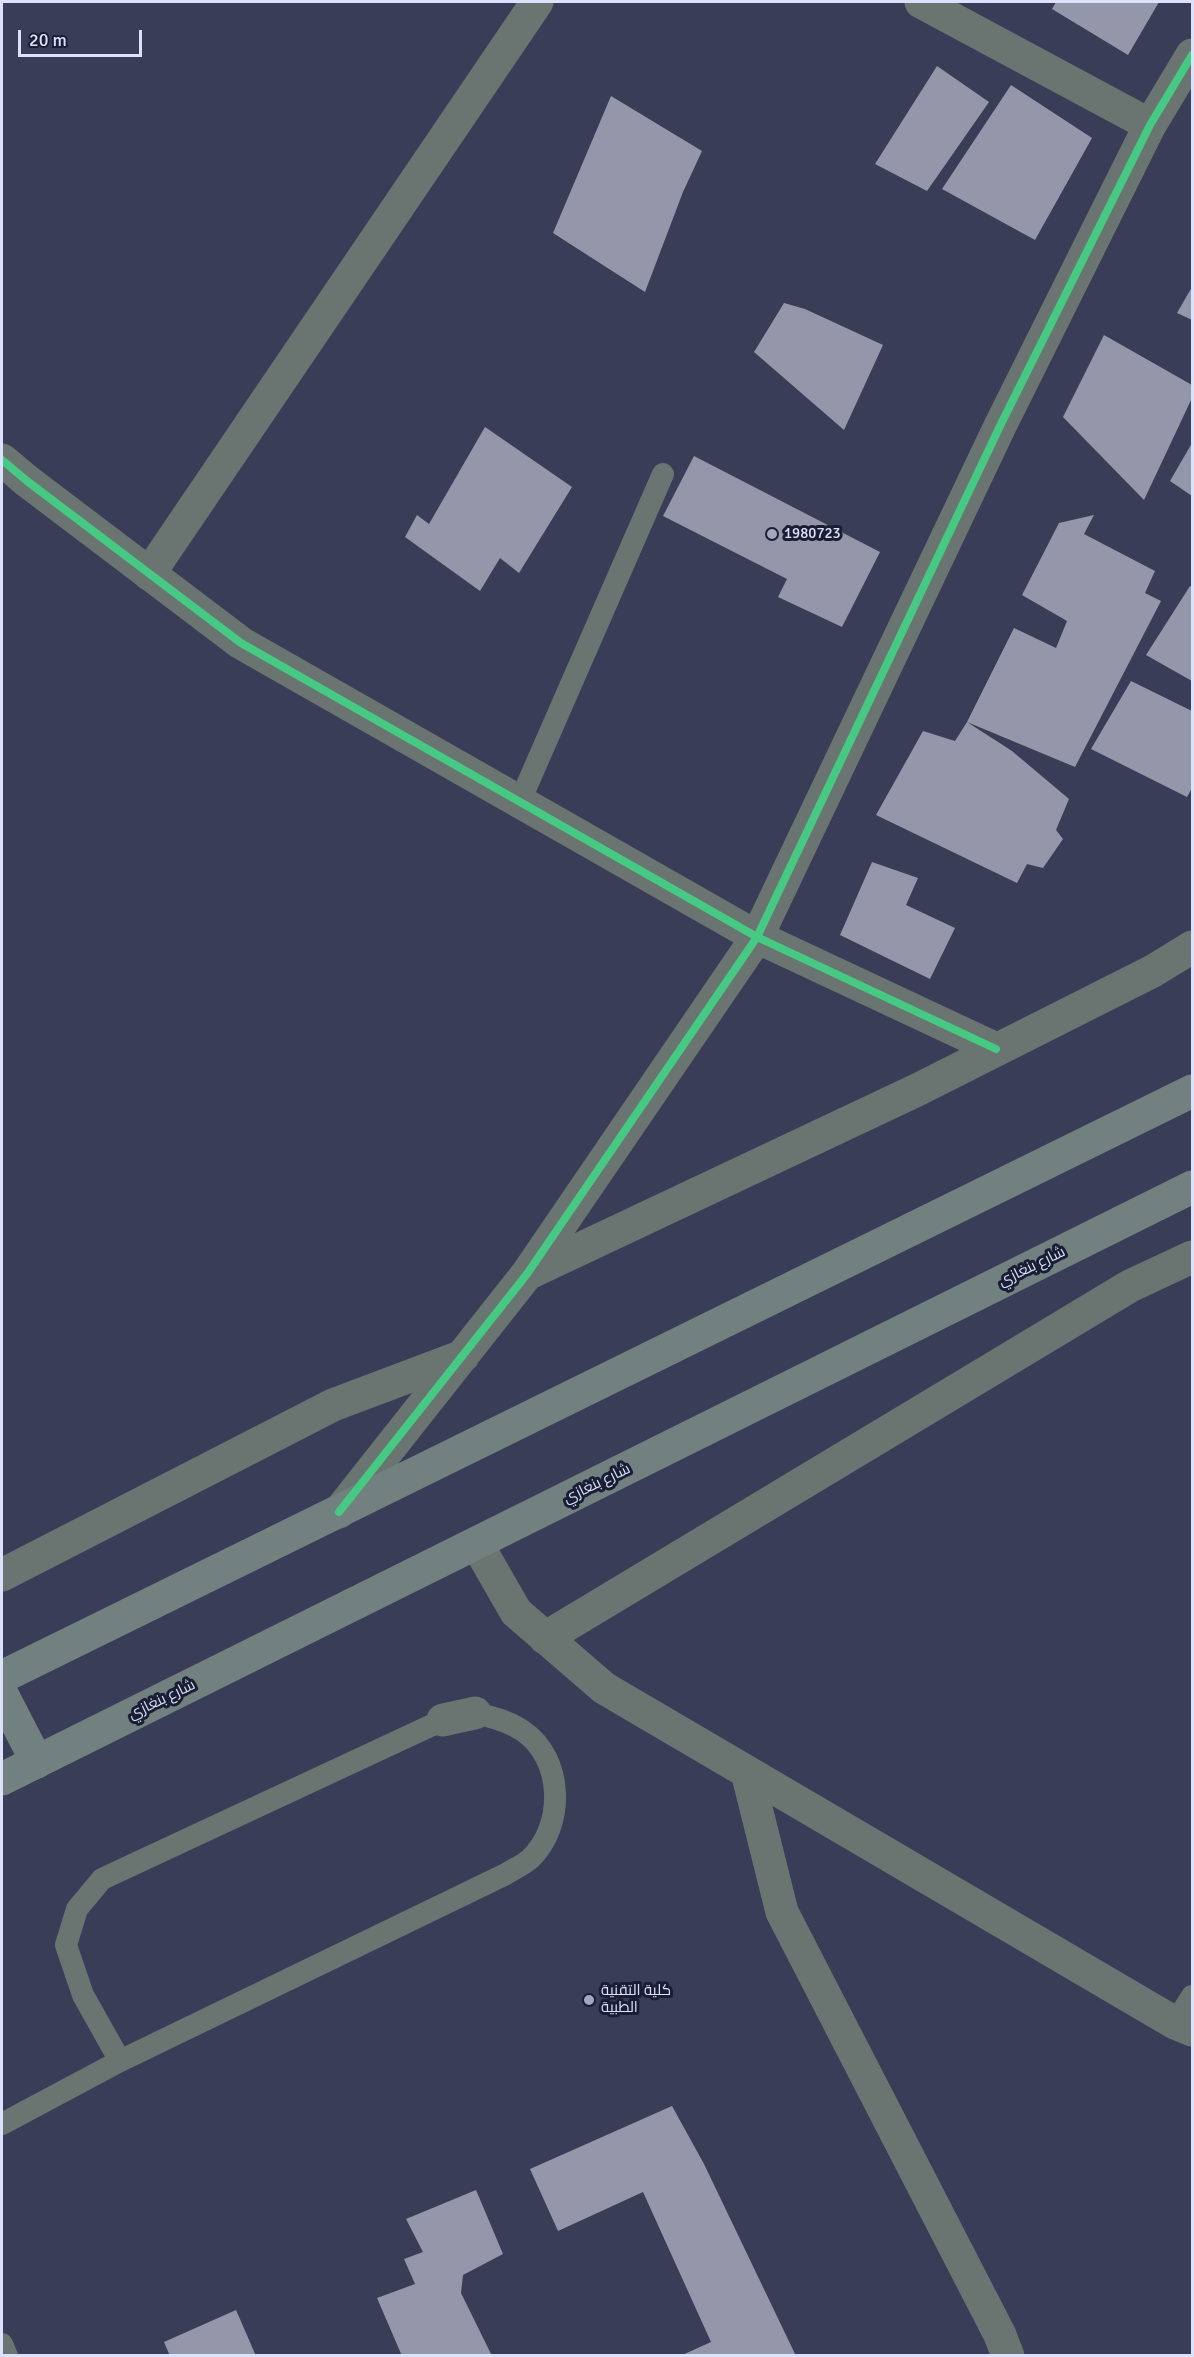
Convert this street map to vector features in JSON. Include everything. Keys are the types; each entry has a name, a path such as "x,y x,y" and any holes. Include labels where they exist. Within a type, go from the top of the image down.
{"main road":[{"path":"2,1677 1192,1091"},
{"name":"شارع بنغازي","path":"2,1779 1192,1187"},
{"path":"2,1694 37,1762"}],"street":[{"path":"149,574 537,2"},
{"path":"921,2 1150,125"},
{"path":"339,1512 527,1274 757,937 1001,424 1150,125 1192,56"},
{"path":"2,460 241,643 757,937 996,1049"},
{"path":"527,1274 917,1090 1153,971 1192,947"},
{"path":"545,1638 1130,1286 1192,1257"},
{"path":"2,1575 333,1405 463,1356"},
{"path":"477,1544 516,1612 604,1688 747,1772 1187,2016"},
{"path":"443,1720 475,1713"},
{"path":"747,1772 782,1912 1000,2335 1008,2355"}],"lane":[{"path":"520,801 663,474"},
{"path":"2,2124 120,2061 506,1874 530,1859 547,1836 555,1808 554,1780 544,1753 525,1732 499,1718 475,1713"},
{"path":"120,2061 83,1995 66,1945 77,1909 102,1879 443,1720"},
{"path":"2,2344 7,2355"}],"building":[{"path":"1056,2 1159,2 1128,55 1052,9"},
{"path":"937,66 989,102 927,191 875,164"},
{"path":"1011,85 1092,138 1035,240 942,189"},
{"path":"611,96 702,151 683,192 645,292 553,233"},
{"path":"1192,287 1192,320 1177,313"},
{"path":"784,303 805,309 883,345 844,430 754,352"},
{"path":"1104,335 1192,385 1192,398 1144,500 1063,417"},
{"path":"485,427 572,487 519,573 500,558 480,591 405,537 417,515 429,524"},
{"path":"1192,443 1192,496 1170,481"},
{"name":"1980723","path":"694,456 880,552 842,627 778,597 787,579 663,516"},
{"path":"1094,515 1084,534 1155,571 1145,593 1161,601 1075,767 967,722 1014,628 1056,648 1067,621 1022,595 1059,523"},
{"path":"1190,586 1192,587 1192,681 1146,655"},
{"path":"1131,681 1192,711 1192,788 1187,797 1091,749"},
{"path":"967,722 1012,751 1069,799 1056,830 1063,839 1043,868 1027,864 1017,883 876,815 923,731 955,741"},
{"path":"872,862 918,878 906,905 955,928 930,979 840,935"},
{"path":"672,2106 704,2164 796,2356 680,2356 711,2342 643,2192 558,2231 530,2169"},
{"path":"476,2190 503,2254 463,2275 461,2293 492,2356 402,2356 377,2298 415,2284 404,2259 423,2252 406,2219"},
{"path":"236,2310 256,2356 170,2356 164,2342"}],"cycle path":[{"path":"339,1512 527,1274 757,937 1001,424 1150,125 1192,55"},
{"path":"2,460 241,643 757,937 996,1049"}],"place":[{"name":"1980723","path":"772,534"},
{"name":"كلية التقنية الطبية","path":"589,2000"}]}
